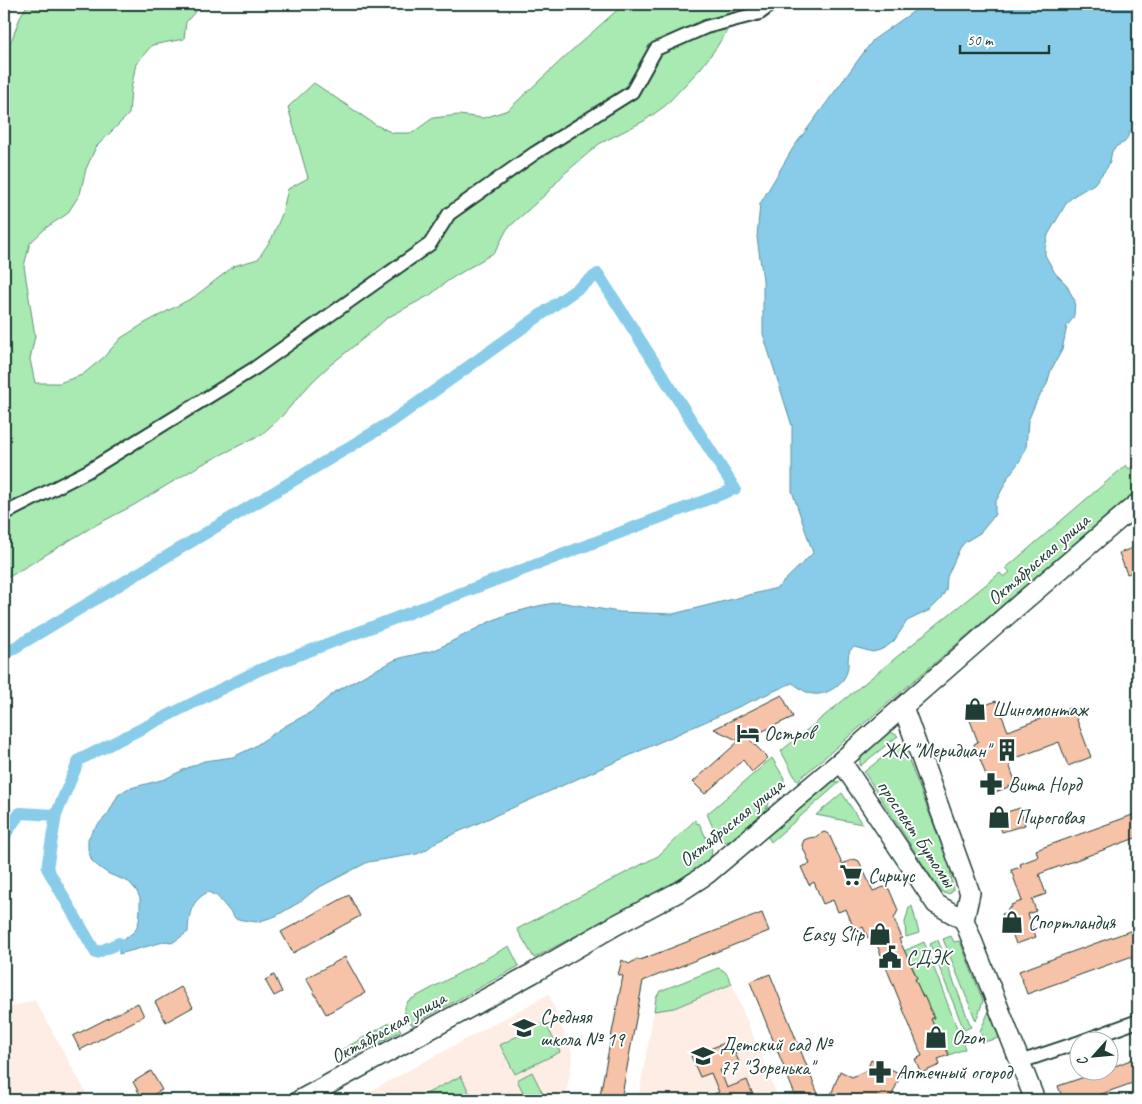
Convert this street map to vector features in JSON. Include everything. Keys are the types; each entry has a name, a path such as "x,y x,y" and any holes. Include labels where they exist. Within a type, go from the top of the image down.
{"main road":[{"name":"Октябрьская улица","path":"300,1100 534,973 707,874 841,761 1138,503"},
{"name":"проспект Бутомы","path":"841,761 936,904 964,920 970,893 903,707"},
{"path":"964,920 1035,1100"}],"street":[{"path":"4,514 88,470 254,368 430,244 449,214 535,153 632,92 656,49 706,28 760,13 772,4"},
{"path":"1108,1032 1138,1021"},
{"path":"1020,1062 1070,1045"}],"shaded area":[{"name":"Детский сад № 77 \"Зоренька\"","path":"732,984 779,1100 638,1100 654,1011 674,1008"},
{"name":"Средняя школа № 19","path":"549,994 573,1056 565,1100 354,1100"},
{"path":"35,1000 90,1100 4,1100 4,1009"}],"green space":[{"path":"28,4 202,4 186,22 184,39 152,45 136,64 129,114 96,147 86,169 80,194 67,214 47,227 30,243 24,266 35,336 30,359 35,383 59,383 82,375 103,358 121,338 194,297 234,266 258,259 272,238 282,214 288,189 308,178 288,107 314,83 376,125 393,133 412,133 433,118 459,115 484,118 508,110 624,4 734,4 735,6 728,29 716,48 701,68 665,106 644,121 599,144 564,174 547,193 507,229 495,252 449,280 430,295 387,318 329,366 281,417 262,434 199,466 4,580 4,50 12,39 21,15"},
{"path":"1138,455 1138,489 797,781 781,751 1000,573 1004,577 1010,572 1006,568 1126,465 1129,469 1136,464 1133,460"},
{"path":"891,732 898,736 860,766 860,759 864,752 885,733"},
{"path":"902,742 950,867 953,890 951,893 946,894 941,891 935,883 864,772"},
{"path":"772,758 784,778 783,788 771,798 765,812 732,841 722,842 718,839 707,814"},
{"path":"828,781 840,782 771,842 766,834"},
{"path":"842,793 862,824 816,815"},
{"path":"695,820 697,824 699,823 712,850 711,857 695,870 658,892 534,958 517,929 658,856"},
{"path":"912,906 919,933 906,937 905,922 909,908"},
{"path":"951,936 954,942 960,941 983,1001 976,1021 943,939"},
{"path":"938,940 971,1027 964,1030 930,944"},
{"path":"924,942 965,1049 949,1055 941,1038 939,1038 931,1019 933,1017 915,979 917,978 909,958 907,958 904,951"},
{"path":"509,946 519,966 412,1025 405,1011 408,1001"},
{"path":"718,968 725,972 732,984 674,1008 654,1011 656,998 660,991"},
{"path":"989,1011 999,1038 984,1042 980,1031"},
{"path":"395,1020 401,1031 353,1057 345,1058 336,1055 336,1053"},
{"path":"545,1022 560,1052 515,1074 500,1045"},
{"path":"532,1072 546,1100 527,1100 517,1080"},
{"path":"461,1076 473,1100 414,1100"}],"water":[{"path":"924,4 1138,4 1138,117 1125,142 1112,151 1107,168 1094,184 1067,202 1048,235 1045,248 1045,255 1055,273 1067,285 1075,301 1074,315 1067,326 1062,350 1028,421 1026,448 1021,459 1008,477 995,503 995,514 991,520 980,533 965,542 960,548 947,577 946,590 940,600 930,610 907,621 894,641 886,647 873,652 854,647 851,649 845,677 833,689 818,694 810,693 792,683 436,842 417,854 368,862 316,889 300,902 276,916 257,922 236,919 217,896 208,892 198,899 192,908 188,932 172,943 167,941 119,954 119,943 135,931 139,921 140,898 129,882 109,874 92,861 88,850 88,839 93,830 108,814 118,795 127,789 165,779 204,761 233,757 252,748 285,726 311,712 335,692 369,673 395,660 435,650 508,614 559,602 619,612 673,614 777,588 813,553 792,491 792,426 763,334 763,280 757,237 760,204 793,148 873,40"}],"building":[{"path":"1138,546 1138,570 1127,574 1119,553"},
{"path":"782,695 793,717 748,738 768,758 752,772 743,760 705,794 693,782 739,741 714,729"},
{"name":"ЖК \"Меридиан\"","path":"996,701 1008,731 1072,707 1091,757 1068,766 1059,742 1008,761 1016,784 993,793 974,744 978,742 967,712"},
{"path":"1020,808 1025,825 1002,832 997,815"},
{"path":"1138,813 1138,837 1039,874 1046,894 1032,899 1036,911 1028,914 1036,937 1016,944 1002,914 1009,912 1007,909 1012,907 1011,905 1022,901 1011,870 1021,867 1020,864 1038,857 1036,850"},
{"path":"824,832 829,834 842,864 854,859 859,861 873,891 884,887 889,889 898,910 894,919 902,938 899,939 917,978 915,979 934,1018 931,1019 939,1038 941,1038 949,1055 938,1059 940,1065 921,1073 915,1059 922,1056 873,935 868,938 863,927 855,931 846,909 838,912 833,900 823,904 814,882 809,885 801,867 810,864 802,845 804,840 816,837"},
{"path":"349,895 360,916 293,953 281,932"},
{"path":"762,913 769,931 643,981 621,1100 599,1100 623,976 618,975 622,960 629,964 637,959 640,960"},
{"path":"1138,928 1138,954 1027,994 1019,971"},
{"path":"345,957 365,993 326,1014 306,978"},
{"path":"770,974 818,1094 802,1100 797,1100 750,982"},
{"path":"274,975 282,992 274,996 265,980"},
{"path":"181,987 193,1007 166,1022 155,1002"},
{"path":"138,1003 144,1016 80,1050 73,1036"},
{"path":"730,1041 739,1062 720,1070 727,1088 747,1080 755,1100 699,1100 719,1092 711,1073 700,1077 691,1056"},
{"path":"1138,1057 1138,1081 1085,1100 1063,1100 1058,1086 1070,1082 1120,1082 1120,1064"},
{"path":"871,1060 901,1074 890,1100 829,1100 840,1071 852,1077 867,1070"},
{"path":"151,1071 162,1090 143,1100 133,1082"}],"waterway":[{"path":"4,654 391,422 598,274 735,489 259,670 79,760 56,815"},
{"path":"4,836 20,813 56,815 47,868 96,953 119,943"}],"place":[{"name":"Шиномонтаж","path":"975,709"},
{"name":"Остров","path":"748,733"},
{"name":"ЖК \"Меридиан\"","path":"1007,750"},
{"name":"Вита Норд","path":"991,784"},
{"name":"Пироговая","path":"999,817"},
{"name":"Сириус","path":"851,875"},
{"name":"Спортландия","path":"1012,922"},
{"name":"Easy Slip","path":"880,934"},
{"name":"СДЭК","path":"890,957"},
{"name":"Средняя школа № 19","path":"524,1028"},
{"name":"Ozon","path":"936,1037"},
{"name":"Детский сад № 77 \"Зоренька\"","path":"703,1056"},
{"name":"Аптечный огород","path":"880,1072"}]}
